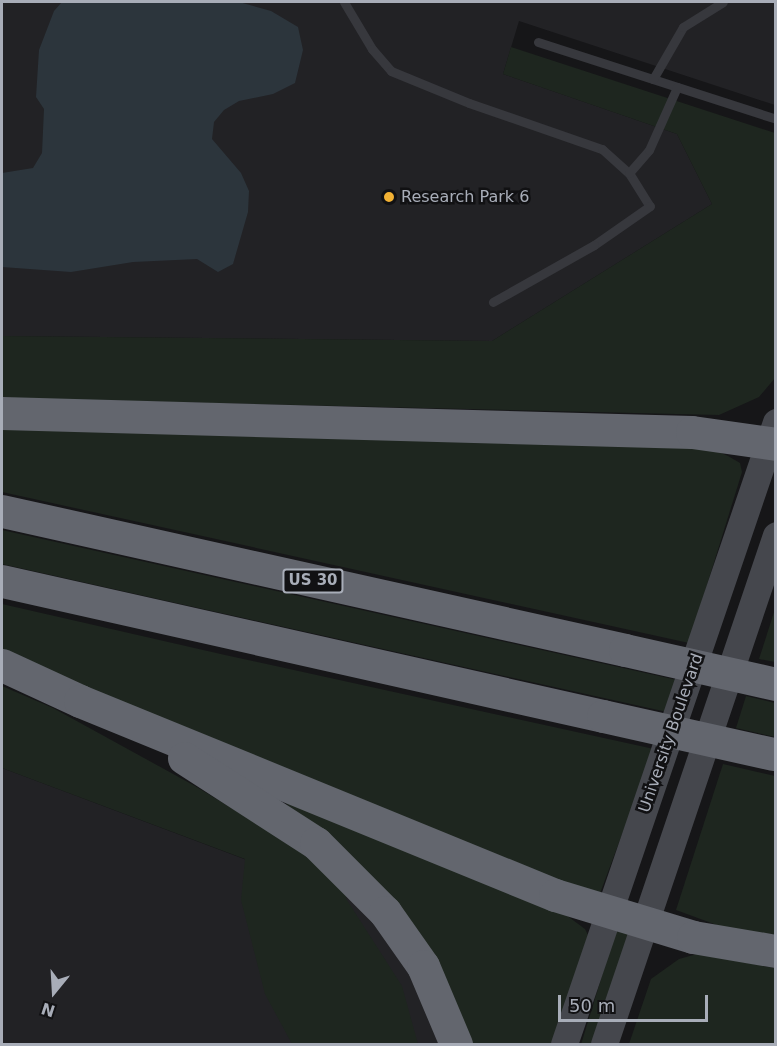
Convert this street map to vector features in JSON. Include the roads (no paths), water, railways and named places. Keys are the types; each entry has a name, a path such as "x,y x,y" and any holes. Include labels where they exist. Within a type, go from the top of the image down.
{"highway":[{"path":"2,413 577,427 773,436"},
{"name":"US 30","path":"2,511 776,684"},
{"path":"2,581 774,754"},
{"path":"2,665 80,701 555,895 644,924 693,937 776,951"},
{"path":"80,701 152,739 316,843 386,912 405,938 443,1008 456,1044"}],"main road":[{"name":"University Boulevard","path":"564,1044 773,436"},
{"path":"604,1044 776,535"}],"lane":[{"path":"344,2 372,49 391,70 469,103 602,149 629,173 650,206 594,245 493,302"},
{"path":"653,79 683,27 723,2"},
{"path":"538,42 776,119"},
{"path":"629,173 653,141 677,87"}],"place":[{"name":"Research Park 6","path":"389,197"}]}
